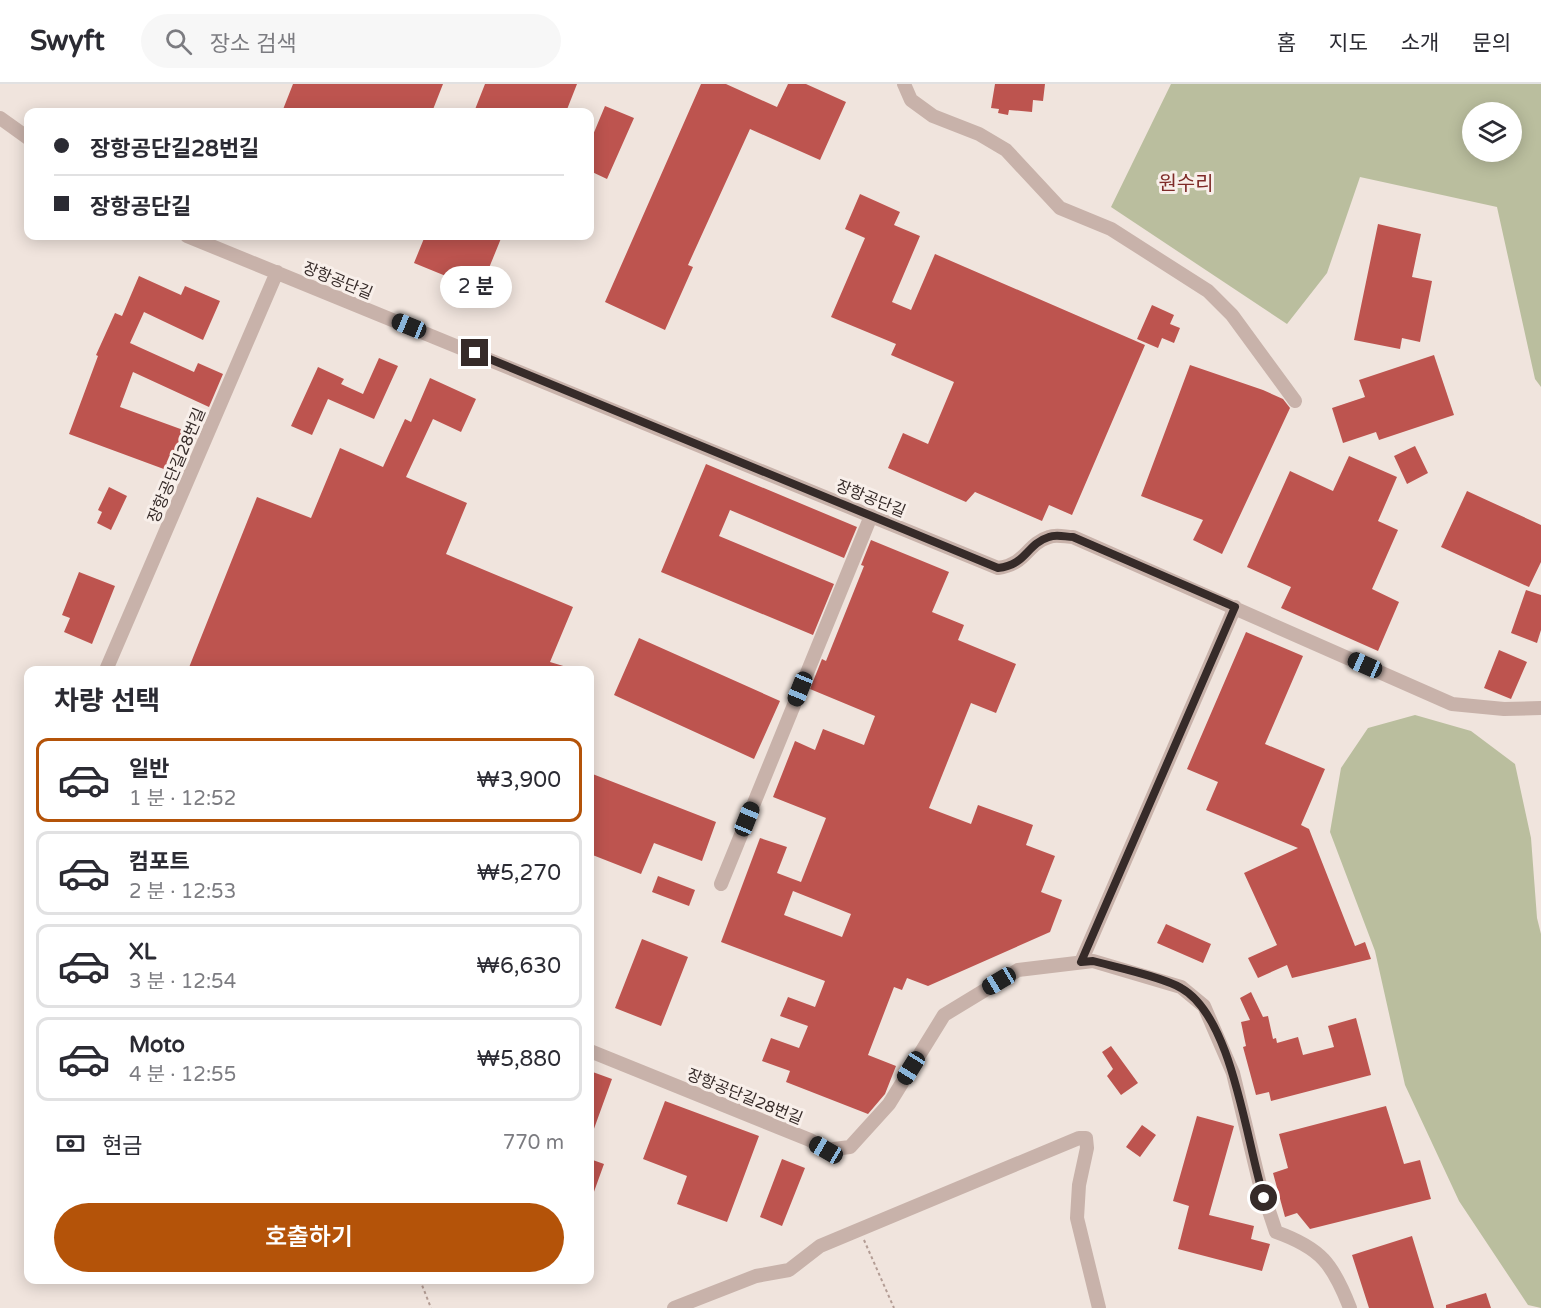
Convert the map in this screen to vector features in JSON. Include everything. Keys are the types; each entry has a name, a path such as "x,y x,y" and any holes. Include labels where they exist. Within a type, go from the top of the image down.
{"street":[{"path":"904,84 910,100 933,117 979,134 1006,150 1060,208 1111,229 1208,291 1232,315 1295,401"},
{"path":"0,118 24,135"},
{"name":"장항공단길","path":"197,240 998,568 1014,566 1037,543 1051,536 1073,537 1452,704 1504,709 1541,708"},
{"name":"장항공단길28번길","path":"108,666 277,272"},
{"path":"721,884 871,516"},
{"path":"1081,962 1235,607"},
{"name":"장항공단길28번길","path":"594,1053 810,1140 826,1150 850,1147 889,1104 944,1015 1018,970 1093,961 1180,987 1204,1006 1233,1073 1259,1180 1276,1232 1299,1240 1316,1250 1334,1270 1350,1308"},
{"path":"674,1308 756,1276 789,1270 820,1246 1079,1138 1086,1138 1088,1148 1079,1185 1077,1218 1099,1308"}],"path":[{"path":"860,1229 894,1308"},
{"path":"422,1284 431,1308"}],"green space":[{"path":"1171,84 1541,84 1541,387 1535,379 1497,207 1360,177 1327,273 1287,324 1111,207"},
{"path":"1415,715 1471,731 1515,764 1531,838 1537,918 1541,934 1541,1308 1528,1305 1459,1201 1405,1085 1375,951 1330,832 1341,768 1368,728"}],"building":[{"path":"293,84 443,84 434,108 284,108"},
{"path":"485,84 577,84 568,108 476,108"},
{"path":"701,84 726,84 777,107 788,84 806,84 846,102 820,160 750,129 688,265 693,267 665,330 605,302"},
{"path":"995,84 1045,84 1043,101 1033,100 1032,112 1009,110 1008,115 998,113 999,109 991,108"},
{"path":"605,106 634,118 607,179 594,173 594,132"},
{"path":"860,194 900,212 894,225 920,236 892,302 911,310 935,254 1145,345 1072,515 1049,505 1042,521 975,492 966,502 888,468 903,433 928,444 954,382 891,355 896,344 831,317 865,238 845,229"},
{"path":"1378,224 1421,234 1412,277 1432,281 1420,342 1402,338 1400,349 1354,340"},
{"path":"423,240 500,240 480,290 414,263"},
{"path":"139,276 181,295 185,286 220,301 203,340 144,312 130,343 194,372 198,363 223,374 209,407 133,372 120,407 197,435 180,475 69,434 98,356 96,355 115,313 122,316"},
{"path":"1152,305 1174,315 1170,324 1180,328 1174,343 1162,338 1158,348 1137,339"},
{"path":"1434,355 1454,415 1379,440 1376,432 1343,443 1332,408 1365,397 1359,380"},
{"path":"379,358 398,366 374,419 328,399 312,435 291,426 318,367 344,379 341,384 363,394"},
{"path":"1190,365 1263,390 1283,399 1290,408 1222,554 1193,540 1203,520 1141,496"},
{"path":"430,378 476,399 461,432 433,419 406,477 467,503 446,554 573,607 550,662 563,666 190,666 257,497 311,518 340,448 383,467 405,419 411,422"},
{"path":"1415,446 1428,473 1407,484 1394,456"},
{"path":"1349,456 1397,477 1378,521 1398,530 1372,589 1399,602 1378,651 1281,608 1291,587 1247,567 1290,471 1333,491"},
{"path":"706,464 857,527 844,558 730,510 719,536 834,584 813,635 661,572"},
{"path":"109,487 127,496 111,530 97,523 102,512 98,510"},
{"path":"1467,491 1541,525 1541,562 1529,587 1441,547"},
{"path":"871,540 949,572 932,612 964,625 958,640 1016,664 996,713 971,703 929,808 971,824 978,805 1033,825 1026,845 1055,856 1041,892 1062,900 1050,932 928,986 907,978 902,990 894,987 868,1055 896,1066 885,1094 868,1114 786,1082 790,1071 762,1061 771,1038 799,1048 808,1026 780,1016 788,997 815,1007 825,981 721,942 760,838 787,847 777,873 801,882 826,818 773,797 795,741 815,750 823,729 864,745 875,716 810,689 822,659 826,661 864,566 861,565","holes":["793,891 851,914 842,937 784,915"]},
{"path":"79,572 115,586 92,644 64,632 70,618 62,615"},
{"path":"1526,590 1541,595 1541,630 1537,643 1511,633"},
{"path":"1246,632 1303,656 1265,744 1325,769 1301,825 1309,829 1355,946 1365,942 1371,959 1292,978 1287,965 1258,978 1248,958 1277,945 1244,873 1298,848 1206,810 1218,782 1187,769"},
{"path":"639,638 780,701 754,759 614,695"},
{"path":"1499,650 1527,662 1511,699 1484,688"},
{"path":"594,775 716,822 702,861 654,843 641,874 594,856"},
{"path":"658,876 695,890 689,906 652,892"},
{"path":"1166,924 1211,944 1203,963 1157,943"},
{"path":"642,939 688,957 661,1026 615,1008"},
{"path":"1251,992 1263,1017 1268,1016 1273,1039 1276,1038 1277,1043 1298,1037 1303,1055 1334,1047 1328,1026 1356,1018 1371,1075 1271,1101 1269,1092 1256,1095 1243,1047 1246,1046 1241,1022 1250,1020 1240,998"},
{"path":"1111,1046 1138,1083 1121,1095 1107,1076 1113,1069 1102,1052"},
{"path":"594,1072 612,1079 594,1129"},
{"path":"665,1101 759,1136 727,1222 677,1204 687,1176 643,1159"},
{"path":"1386,1106 1404,1164 1420,1160 1431,1199 1310,1229 1297,1213 1285,1217 1273,1173 1288,1168 1279,1134"},
{"path":"1197,1116 1234,1126 1209,1215 1254,1226 1251,1239 1270,1244 1262,1271 1178,1249 1189,1206 1173,1201"},
{"path":"1142,1125 1156,1135 1140,1157 1126,1147"},
{"path":"782,1159 805,1168 782,1226 760,1217"},
{"path":"594,1160 604,1164 594,1192"},
{"path":"1412,1236 1434,1308 1369,1308 1352,1255"},
{"path":"1486,1293 1491,1308 1446,1308 1446,1305"}],"district":[{"name":"원수리","path":"1186,183"}],"route":[{"path":"475,353 998,568 1014,566 1037,543 1051,536 1073,537 1235,607 1081,962 1093,961 1180,987 1204,1006 1233,1073 1264,1198"}]}
